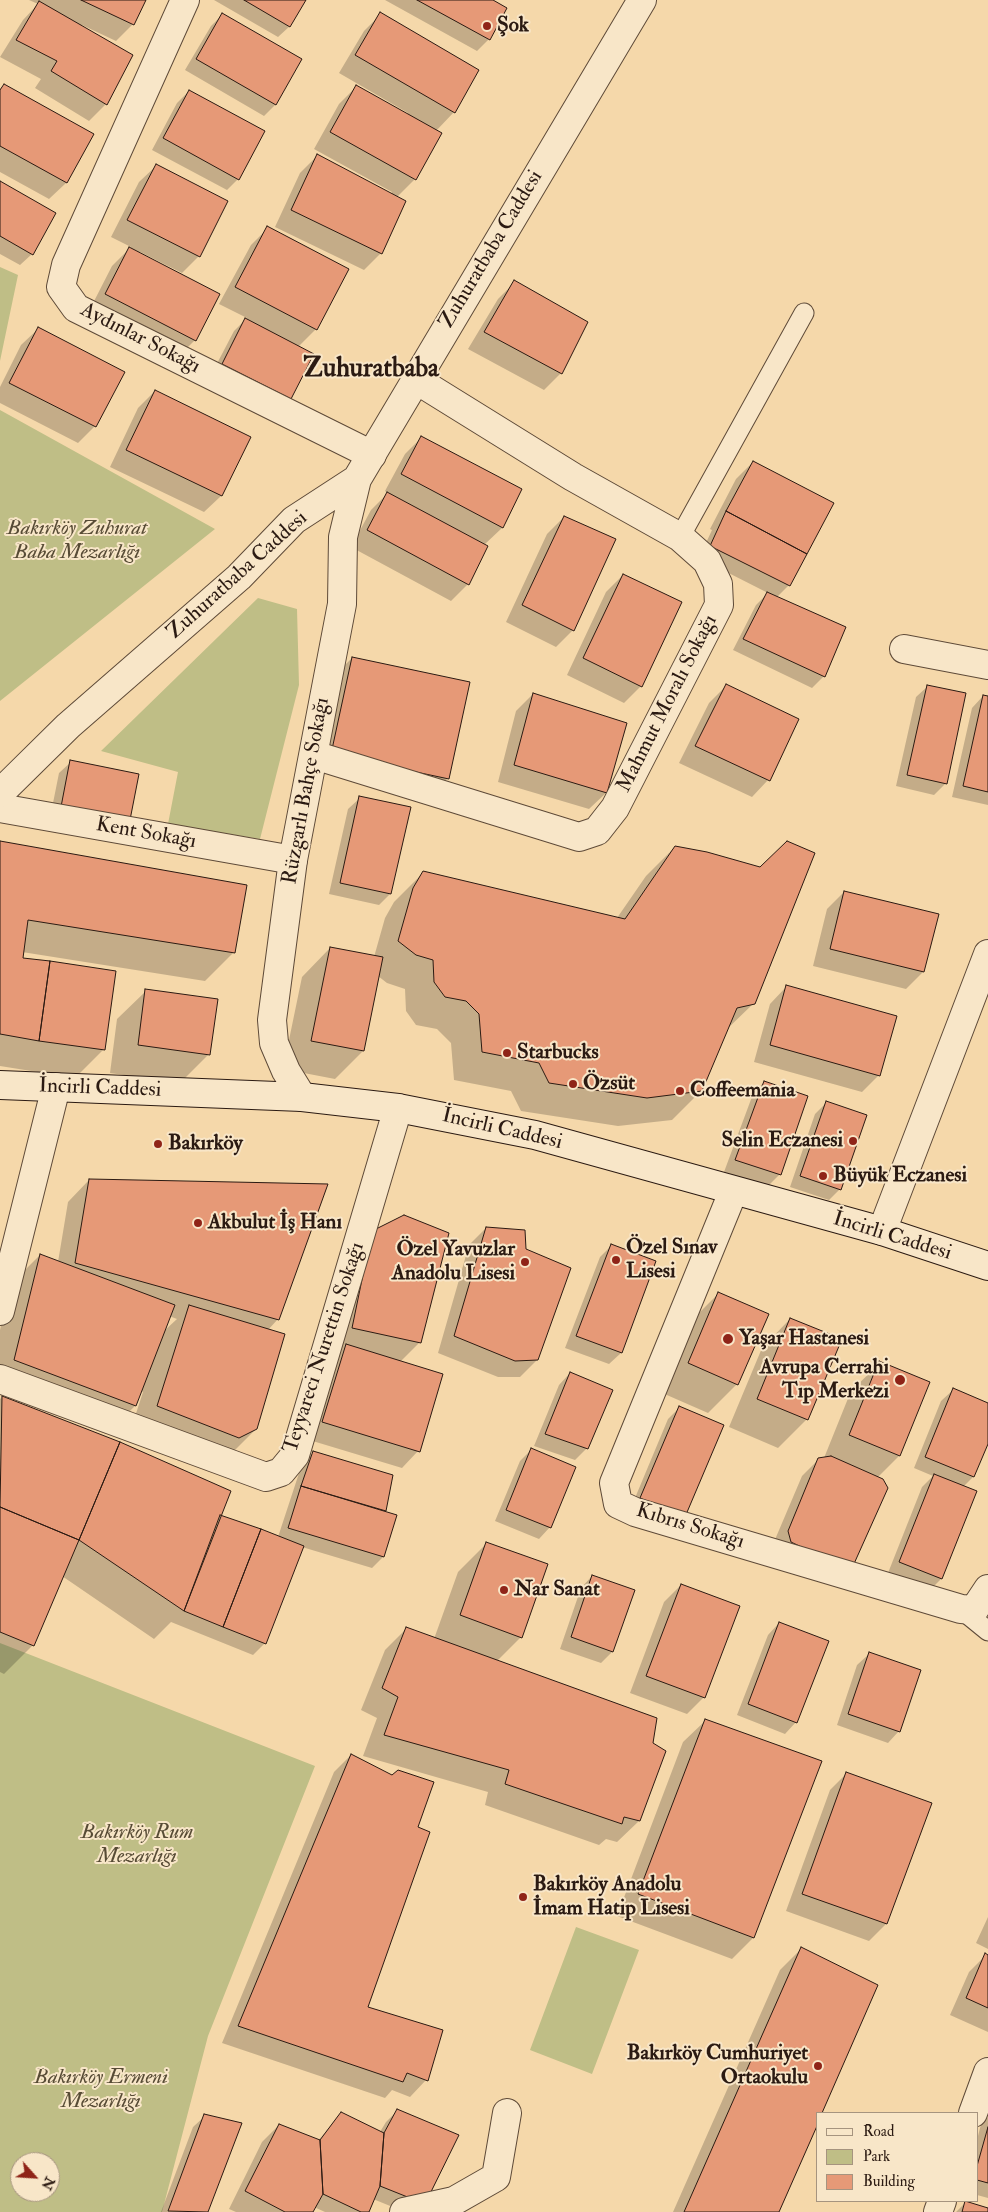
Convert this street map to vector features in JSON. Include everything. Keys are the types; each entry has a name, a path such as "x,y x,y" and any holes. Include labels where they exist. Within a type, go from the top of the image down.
{"street":[{"name":"Aydınlar Sokağı","path":"185,0 66,265 61,287 76,308 372,455"},
{"name":"Zuhuratbaba Caddesi","path":"0,793 18,773 68,726 239,577 294,520 357,480 415,379 642,0"},
{"name":"Mahmut Moralı Sokağı","path":"314,756 578,836 597,831 615,808 719,605 718,584 707,561 680,537 573,477 415,379"},
{"name":"Rüzgarlı Bahçe Sokağı","path":"302,1097 286,1071 274,1043 272,1020 292,860 314,756 318,721 342,604 343,537 357,480"},
{"path":"904,649 988,665"},
{"name":"Kent Sokağı","path":"0,808 292,860"},
{"path":"882,1231 988,954"},
{"name":"İncirli Caddesi","path":"0,1085 302,1097 398,1108 535,1135 733,1192 882,1231 988,1266"},
{"path":"0,1311 56,1087"},
{"name":"Teyyareci Nurettin Sokağı","path":"0,1379 266,1477 281,1472 295,1455 398,1108"},
{"name":"Kıbrıs Sokağı","path":"733,1192 614,1482 618,1504 635,1512 961,1610"},
{"path":"961,1610 974,1610 988,1588"},
{"path":"973,2112 988,2072"},
{"path":"404,2212 454,2201 496,2177 507,2112"}],"lane":[{"path":"680,537 804,312"},
{"path":"961,1610 988,1631"}],"green space":[{"path":"0,267 18,275 0,361"},
{"name":"Bakırköy Zuhurat Baba Mezarlığı","path":"0,410 215,529 0,701"},
{"path":"258,598 297,609 299,685 260,839 168,824 178,772 101,751"},
{"name":"Bakırköy Rum Mezarlığı","path":"0,1643 315,1766 208,2036 162,2212 0,2212"},
{"path":"576,1927 639,1950 592,2074 530,2050"}],"building":[{"path":"81,0 146,0 134,25"},
{"path":"244,0 306,0 290,27"},
{"path":"417,0 493,0 507,8 490,40"},
{"path":"39,1 133,55 107,105 51,71 57,61 16,40"},
{"path":"380,12 479,70 455,113 355,55"},
{"path":"222,13 302,59 276,105 196,59"},
{"path":"4,84 94,134 67,183 0,146 0,90"},
{"path":"356,85 442,133 416,180 330,132"},
{"path":"189,90 265,131 239,180 163,138"},
{"path":"317,154 406,201 382,254 291,210"},
{"path":"156,164 228,201 200,257 127,220"},
{"path":"0,181 56,213 33,255 0,236"},
{"path":"267,226 349,269 317,330 235,287"},
{"path":"129,247 220,294 196,341 105,294"},
{"path":"514,280 588,322 562,374 484,332"},
{"path":"245,318 314,354 291,399 222,364"},
{"path":"38,327 125,372 96,427 9,383"},
{"path":"155,390 251,437 222,496 126,450"},
{"path":"421,436 522,489 503,528 401,474"},
{"path":"753,461 834,503 807,554 726,511"},
{"path":"387,492 488,546 469,585 367,530"},
{"path":"726,511 807,554 790,586 710,546"},
{"path":"564,516 616,539 574,631 522,605"},
{"path":"623,574 682,602 642,687 583,658"},
{"path":"767,592 846,627 825,677 743,639"},
{"path":"352,657 470,682 449,779 331,754"},
{"path":"726,684 799,719 770,781 695,746"},
{"path":"927,685 966,693 947,784 907,775"},
{"path":"533,693 627,723 607,793 514,765"},
{"path":"983,695 988,696 988,792 963,786"},
{"path":"70,760 139,774 129,825 60,812"},
{"path":"359,796 411,807 391,894 340,883"},
{"path":"0,841 247,885 235,953 28,920 23,958 50,961 39,1041 0,1034"},
{"path":"787,841 815,853 755,1004 737,1008 702,1091 647,1098 549,1083 539,1063 482,1052 479,1014 466,1001 445,997 434,982 433,960 416,955 398,941 413,888 423,871 625,919 675,846 707,852 760,867"},
{"path":"844,891 939,914 924,972 830,949"},
{"path":"330,947 383,957 364,1051 311,1041"},
{"path":"50,961 116,971 105,1050 39,1041"},
{"path":"786,985 897,1016 880,1076 770,1045"},
{"path":"145,989 218,999 210,1055 138,1045"},
{"path":"764,1081 808,1096 781,1175 735,1160"},
{"path":"826,1101 867,1115 841,1190 800,1176"},
{"name":"Akbulut İş Hanı","path":"89,1179 328,1184 279,1320 75,1263"},
{"path":"404,1215 449,1233 421,1343 352,1328 372,1231"},
{"path":"486,1227 525,1230 526,1249 571,1268 538,1360 515,1361 454,1336"},
{"path":"611,1244 656,1261 622,1353 576,1336"},
{"path":"40,1254 175,1305 136,1406 14,1360"},
{"name":"Yaşar Hastanesi","path":"718,1292 769,1314 738,1385 688,1363"},
{"path":"189,1305 285,1334 257,1429 239,1438 157,1406"},
{"path":"790,1318 842,1339 808,1420 757,1399"},
{"path":"346,1344 443,1374 420,1452 322,1422"},
{"path":"879,1361 930,1382 900,1456 849,1435"},
{"path":"570,1372 613,1390 588,1449 545,1434"},
{"path":"953,1388 988,1403 988,1444 974,1477 925,1457"},
{"path":"2,1396 120,1442 79,1540 0,1507"},
{"path":"679,1406 724,1425 685,1517 640,1498"},
{"path":"120,1442 231,1491 184,1611 79,1540"},
{"path":"531,1448 576,1467 551,1528 506,1510"},
{"path":"313,1451 393,1475 386,1511 301,1486"},
{"path":"831,1456 883,1479 888,1488 853,1566 841,1566 791,1542 788,1531 818,1458"},
{"path":"934,1474 977,1491 942,1579 899,1562"},
{"path":"301,1486 397,1515 384,1557 288,1528"},
{"path":"0,1507 79,1540 34,1646 0,1632"},
{"path":"220,1515 261,1529 223,1627 184,1611"},
{"path":"261,1529 304,1546 266,1644 223,1627"},
{"name":"Nar Sanat","path":"486,1542 548,1564 522,1638 460,1615"},
{"path":"592,1575 635,1590 613,1652 571,1637"},
{"path":"681,1584 740,1606 705,1698 646,1676"},
{"path":"779,1622 829,1641 797,1723 748,1704"},
{"path":"406,1627 657,1718 653,1743 666,1751 640,1821 624,1817 622,1824 505,1784 509,1770 384,1735 398,1697 382,1688"},
{"path":"869,1652 921,1670 900,1732 848,1714"},
{"path":"705,1719 822,1761 754,1938 638,1894"},
{"path":"351,1754 392,1775 398,1770 434,1782 418,1827 430,1832 368,2007 443,2030 428,2081 407,2073 403,2082 238,2026"},
{"path":"846,1772 932,1803 887,1924 802,1894"},
{"path":"801,1947 878,1985 822,2112 816,2112 816,2128 779,2212 684,2212"},
{"path":"985,1953 988,1955 988,2008 966,1998"},
{"path":"397,2109 459,2135 425,2204 380,2186 384,2133"},
{"path":"341,2112 384,2133 380,2186 369,2212 361,2212 323,2194 320,2140"},
{"path":"204,2114 242,2123 208,2212 168,2211"},
{"path":"279,2124 320,2140 323,2194 313,2212 285,2212 245,2191"},
{"path":"988,2127 988,2183 978,2180 978,2162"},
{"path":"965,2202 988,2208 988,2212 962,2212"}],"place":[{"name":"Şok","path":"487,26"},
{"name":"Starbucks","path":"507,1053"},
{"name":"Özsüt","path":"573,1084"},
{"name":"Coffeemania","path":"680,1091"},
{"name":"Selin Eczanesi","path":"853,1141"},
{"name":"Bakırköy","path":"158,1144"},
{"name":"Büyük Eczanesi","path":"823,1176"},
{"name":"Akbulut İş Hanı","path":"198,1223"},
{"name":"Özel Sınav Lisesi","path":"616,1260"},
{"name":"Özel Yavuzlar Anadolu Lisesi","path":"525,1262"},
{"name":"Yaşar Hastanesi","path":"728,1339"},
{"name":"Avrupa Cerrahi Tıp Merkezi","path":"900,1380"},
{"name":"Nar Sanat","path":"504,1590"},
{"name":"Bakırköy Anadolu İmam Hatip Lisesi","path":"523,1897"},
{"name":"Bakırköy Cumhuriyet Ortaokulu","path":"818,2066"}],"district":[{"name":"Zuhuratbaba","path":"371,370"}],"park label":[{"name":"Bakırköy Ermeni Mezarlığı","path":"101,2090"}]}
